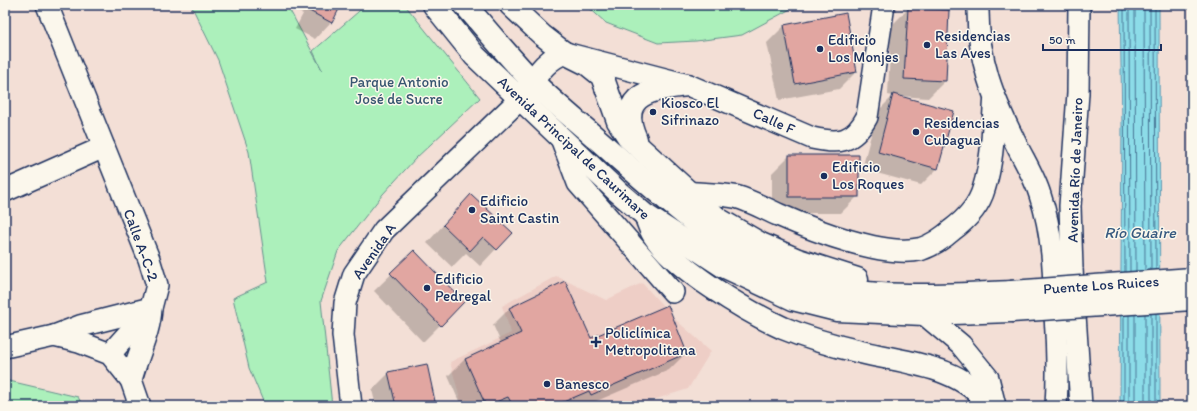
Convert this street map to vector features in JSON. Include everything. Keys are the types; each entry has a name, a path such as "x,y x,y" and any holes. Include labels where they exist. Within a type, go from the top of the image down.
{"main road":[{"name":"Avenida Principal de Caurimare","path":"434,5 475,56 645,215 723,266 793,299 837,310 924,314 1011,301"},
{"path":"452,5 513,83 520,99"},
{"name":"Avenida Principal de Caurimare","path":"465,5 533,81 687,217 746,256 775,270 810,283 840,290 902,294 952,295 1011,301"},
{"path":"479,5 495,40"},
{"path":"520,99 550,60 557,55 565,53 587,64 602,76 618,121 629,138 718,219 761,244 830,272 889,285 902,294"},
{"path":"641,149 631,122 633,104 640,96 650,90 688,85"},
{"path":"689,193 738,198 798,223 856,243 898,249 922,248 944,237 969,216 979,201 984,189 991,154 995,101"},
{"path":"645,215 654,236 670,255 705,282 744,308 782,328 823,342 926,366 950,374 972,388 990,406"},
{"name":"Puente Los Ruices","path":"1011,301 1192,279"},
{"name":"Puente Los Ruices","path":"1011,301 1192,298"}],"street":[{"name":"Calle A-C-2","path":"47,5 151,265 157,285 151,308 110,354"},
{"path":"510,5 542,35 565,53"},
{"name":"Calle F","path":"565,53 688,85 812,138 830,142 846,140 860,130 867,117 884,5"},
{"name":"Avenida Río de Janeiro","path":"978,5 978,40 988,82 995,101 1040,195 1049,233 1054,288 1057,359 1056,406"},
{"name":"Avenida Río de Janeiro","path":"1079,5 1078,93 1070,206 1072,269 1081,406"},
{"name":"Avenida A","path":"350,406 343,335 345,302 354,274 384,230 520,99"},
{"path":"561,138 578,183 673,292"},
{"path":"5,191 104,148"},
{"path":"5,347 54,336 80,326 151,308 151,321 136,361 131,380"},
{"path":"924,314 961,345 988,378 995,406"},
{"path":"54,336 79,342 110,354 131,380 140,406"}],"shaded area":[{"name":"Policlínica Metropolitana","path":"556,276 606,300 642,283 676,320 711,351 688,389 634,406 462,406 450,362 511,333 502,306"}],"green space":[{"name":"Parque Antonio José de Sucre","path":"191,5 287,5 322,70 313,51 366,5 405,5 480,98 415,159 383,194 338,251 321,301 332,406 265,406 249,368 233,298 268,282 249,152 218,60"},
{"path":"586,5 798,5 742,35 696,41 658,43 606,23"},
{"path":"5,380 78,397 83,406 5,406"}],"water":[{"name":"Río Guaire","path":"1120,5 1159,5 1160,406 1120,406 1122,125"}],"building":[{"path":"298,5 341,5 332,23"},
{"name":"Residencias Las Aves","path":"908,8 949,10 946,81 904,79"},
{"name":"Edificio Los Monjes","path":"846,13 857,72 795,84 784,25"},
{"name":"Residencias Cubagua","path":"893,94 954,111 938,169 878,152"},
{"name":"Edificio Los Roques","path":"789,155 859,155 859,197 789,197"},
{"name":"Edificio Saint Castin","path":"471,194 513,233 497,250 483,237 470,251 443,225"},
{"name":"Edificio Pedregal","path":"414,250 464,302 441,326 390,273"},
{"name":"Policlínica Metropolitana","path":"565,281 591,338 668,305 687,353 591,395 589,391 554,406 513,406 508,397 486,406 465,359 521,333 509,308"},
{"path":"427,364 436,406 396,406 388,372"}],"place":[{"name":"Residencias Las Aves","path":"927,45"},
{"name":"Edificio Los Monjes","path":"820,49"},
{"name":"Kiosco El Sifrinazo","path":"653,112"},
{"name":"Residencias Cubagua","path":"916,132"},
{"name":"Edificio Los Roques","path":"824,176"},
{"name":"Edificio Saint Castin","path":"472,210"},
{"name":"Edificio Pedregal","path":"427,288"},
{"name":"Policlínica Metropolitana","path":"596,342"},
{"name":"Banesco","path":"547,384"}]}
